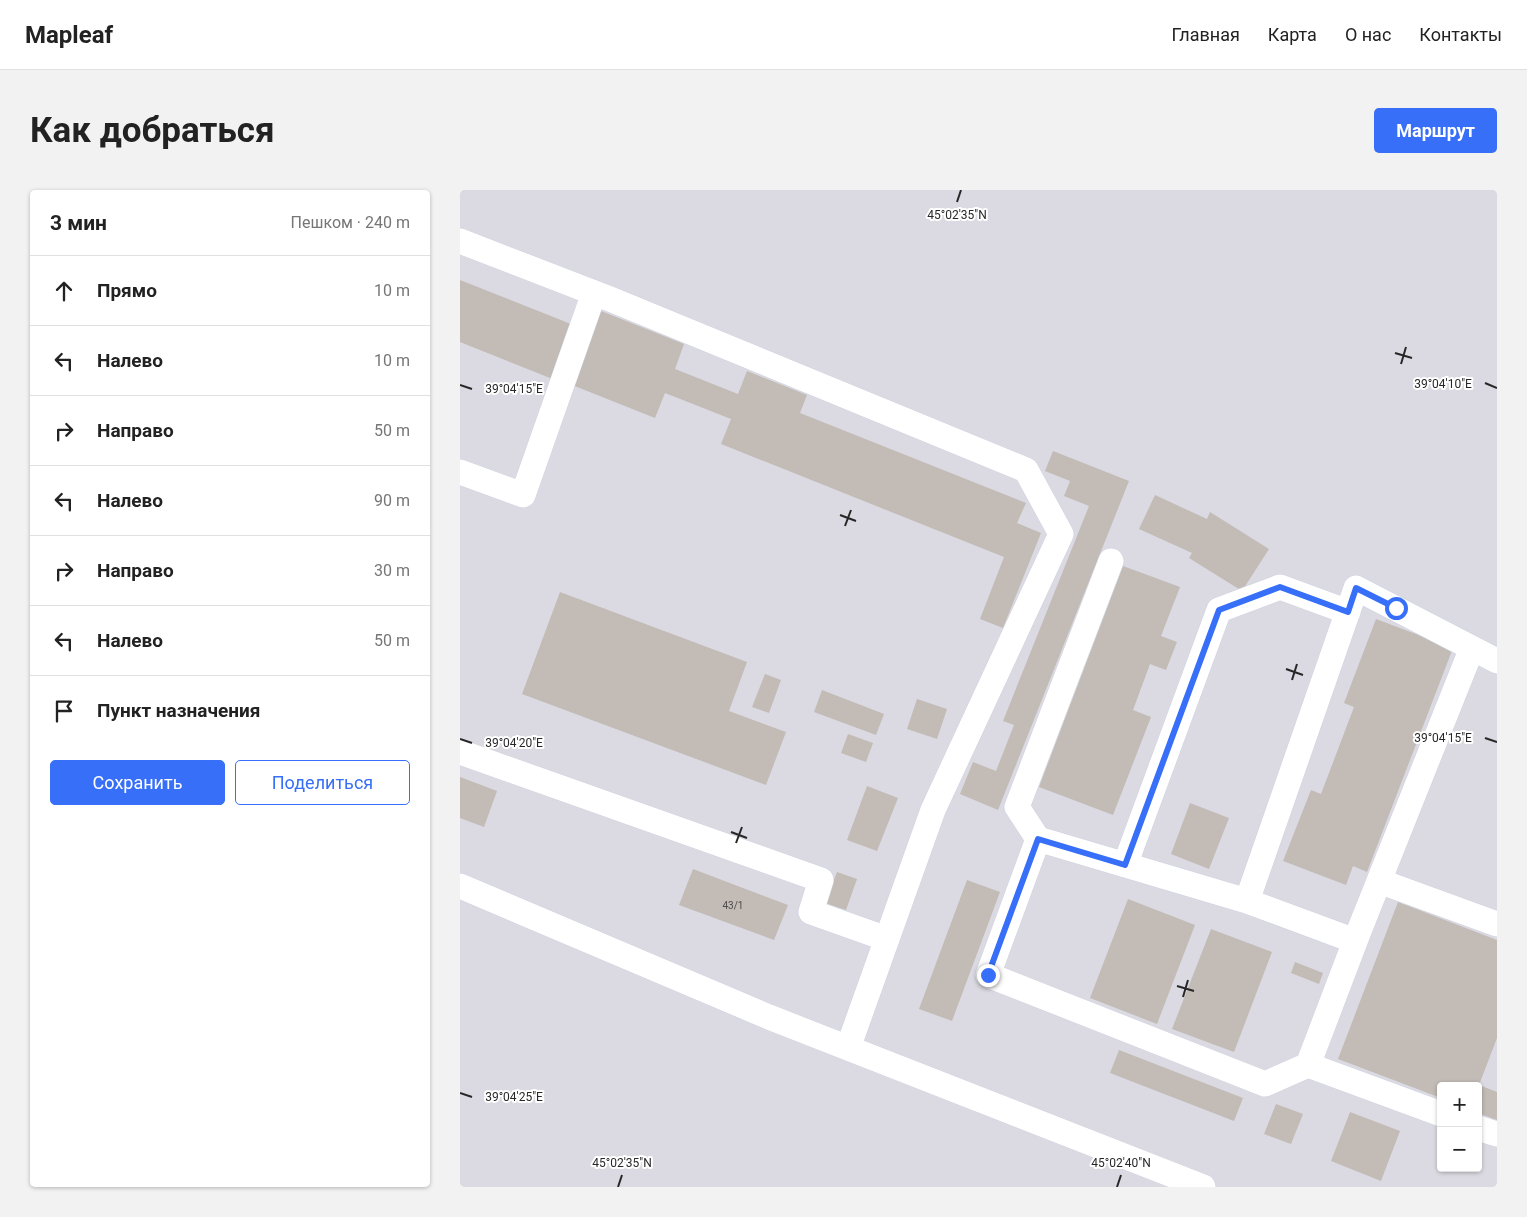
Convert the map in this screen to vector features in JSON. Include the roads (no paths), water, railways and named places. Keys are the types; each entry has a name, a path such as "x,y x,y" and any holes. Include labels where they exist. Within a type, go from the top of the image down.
{"lane":[{"path":"460,241 594,293 1026,470 1061,534 934,810 848,1048"},
{"path":"460,472 524,495 594,293"},
{"path":"1111,561 1017,807 1038,839 1247,901 1355,941"},
{"path":"1125,865 1219,610 1280,587 1348,612"},
{"path":"1247,901 1356,588 1497,661"},
{"path":"1308,1065 1355,941 1472,648"},
{"path":"460,752 821,880 811,912 887,939"},
{"path":"1038,839 988,975 1266,1084 1308,1065 1437,1113"},
{"path":"1379,881 1497,924"},
{"path":"460,886 769,1017 1203,1187"},
{"path":"1482,1129 1497,1134"}]}
